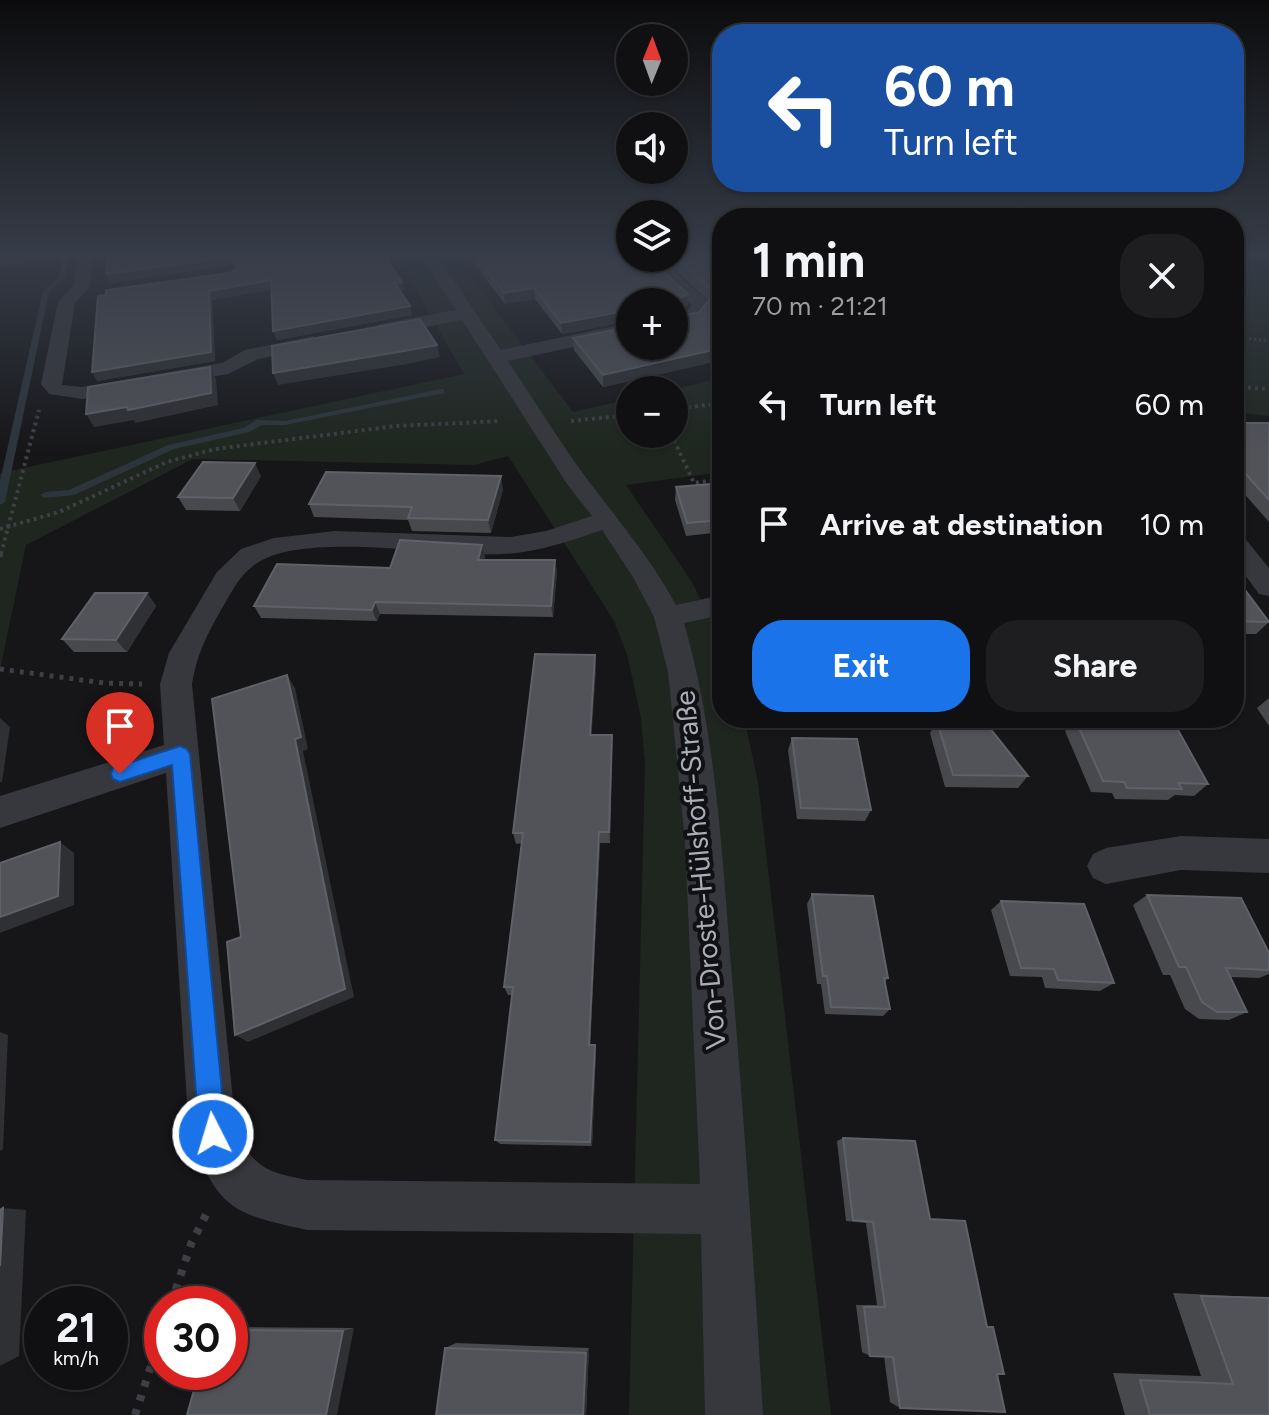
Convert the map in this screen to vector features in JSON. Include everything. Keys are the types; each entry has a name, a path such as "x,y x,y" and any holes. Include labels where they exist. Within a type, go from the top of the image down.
{"street":[{"path":"63,322 51,384 56,390 82,393 228,368 252,354 329,340"},
{"path":"359,334 422,322"},
{"name":"Von-Droste-Hülshoff-Straße","path":"471,322 579,484 608,519 646,575 668,617 683,672 703,841 726,1209 734,1415"},
{"path":"497,357 616,332"},
{"path":"608,519 532,543 498,546 306,540 274,546 248,556 230,575 194,631 178,663 176,684 213,1134 229,1168 256,1194 307,1205 726,1209"},
{"path":"1244,555 1269,587"},
{"path":"668,617 712,607"},
{"path":"0,812 180,754"},
{"path":"1106,866 1181,853 1269,856"}],"path":[{"path":"1244,338 1269,341"},
{"path":"0,557 40,407 51,384"},
{"path":"1244,388 1269,389"},
{"path":"688,407 712,404"},
{"path":"0,529 59,512 167,462 215,449 396,426 472,421 584,421 616,417"},
{"path":"678,448 694,483 712,480"},
{"path":"0,669 104,683 176,684"},
{"path":"177,1286 191,1244 229,1168"},
{"path":"135,1415 144,1387"}],"shaded area":[{"path":"434,322 505,322 573,412 616,402 616,448 688,448 688,386 712,380 712,473 626,485 692,582 712,623 712,728 746,728 758,782 831,1415 629,1415 645,765 641,718 627,654 613,619 508,456 474,465 193,459 26,545 0,670 0,473 464,374"},
{"path":"1244,322 1269,322 1269,416 1244,413"}],"building":[{"path":"96,322 210,322 211,352 92,372"},
{"path":"273,322 322,322 273,331"},
{"path":"403,322 422,322 437,345 273,373 272,346"},
{"path":"688,322 712,322 712,350 688,356"},
{"path":"616,330 616,360 669,360 603,375 573,338"},
{"path":"210,367 211,393 128,410 127,407 86,414 88,387"},
{"path":"1244,423 1269,423 1269,500 1244,472"},
{"path":"203,462 255,463 233,498 178,497"},
{"path":"326,472 501,476 488,520 408,518 412,507 309,504"},
{"path":"712,484 712,521 687,523 676,487"},
{"path":"400,540 482,545 478,560 555,560 551,606 375,602 372,610 254,606 277,564 390,568"},
{"path":"1244,589 1269,622 1244,621"},
{"path":"95,593 147,593 116,640 62,639"},
{"path":"535,654 595,655 590,735 612,735 609,832 599,832 589,1045 595,1045 590,1142 495,1140 513,987 504,987 523,833 513,833"},
{"path":"287,675 301,737 295,739 345,989 235,1035 227,942 241,937 212,699"},
{"path":"939,728 990,728 1028,776 953,775"},
{"path":"1079,728 1177,728 1208,784 1178,783 1182,789 1127,788 1124,782 1103,781"},
{"path":"792,738 857,739 871,810 801,808"},
{"path":"60,842 58,896 0,917 0,863"},
{"path":"812,894 873,896 888,978 884,978 890,1009 831,1007 827,976 823,976"},
{"path":"1147,895 1241,898 1269,953 1269,970 1226,968 1247,1012 1217,1012 1202,1002 1186,967 1179,967"},
{"path":"1001,901 1084,904 1114,983 1058,980 1054,969 1021,968"},
{"path":"843,1138 915,1141 930,1219 965,1221 987,1327 993,1327 1004,1374 997,1374 1005,1412 900,1408 893,1357 870,1356 864,1307 885,1307 873,1222 853,1220"},
{"path":"3,1208 0,1266 0,1210"},
{"path":"1201,1296 1269,1298 1269,1415 1150,1415 1140,1380 1233,1384"},
{"path":"248,1330 343,1331 326,1415 187,1415 194,1390 248,1390"},
{"path":"445,1348 586,1353 583,1415 436,1415"}],"waterway":[{"path":"0,502 39,322"},
{"path":"45,495 71,493 171,447 246,430 260,422 285,423 441,391"}],"route":[{"path":"120,774 180,754 213,1134"}]}
